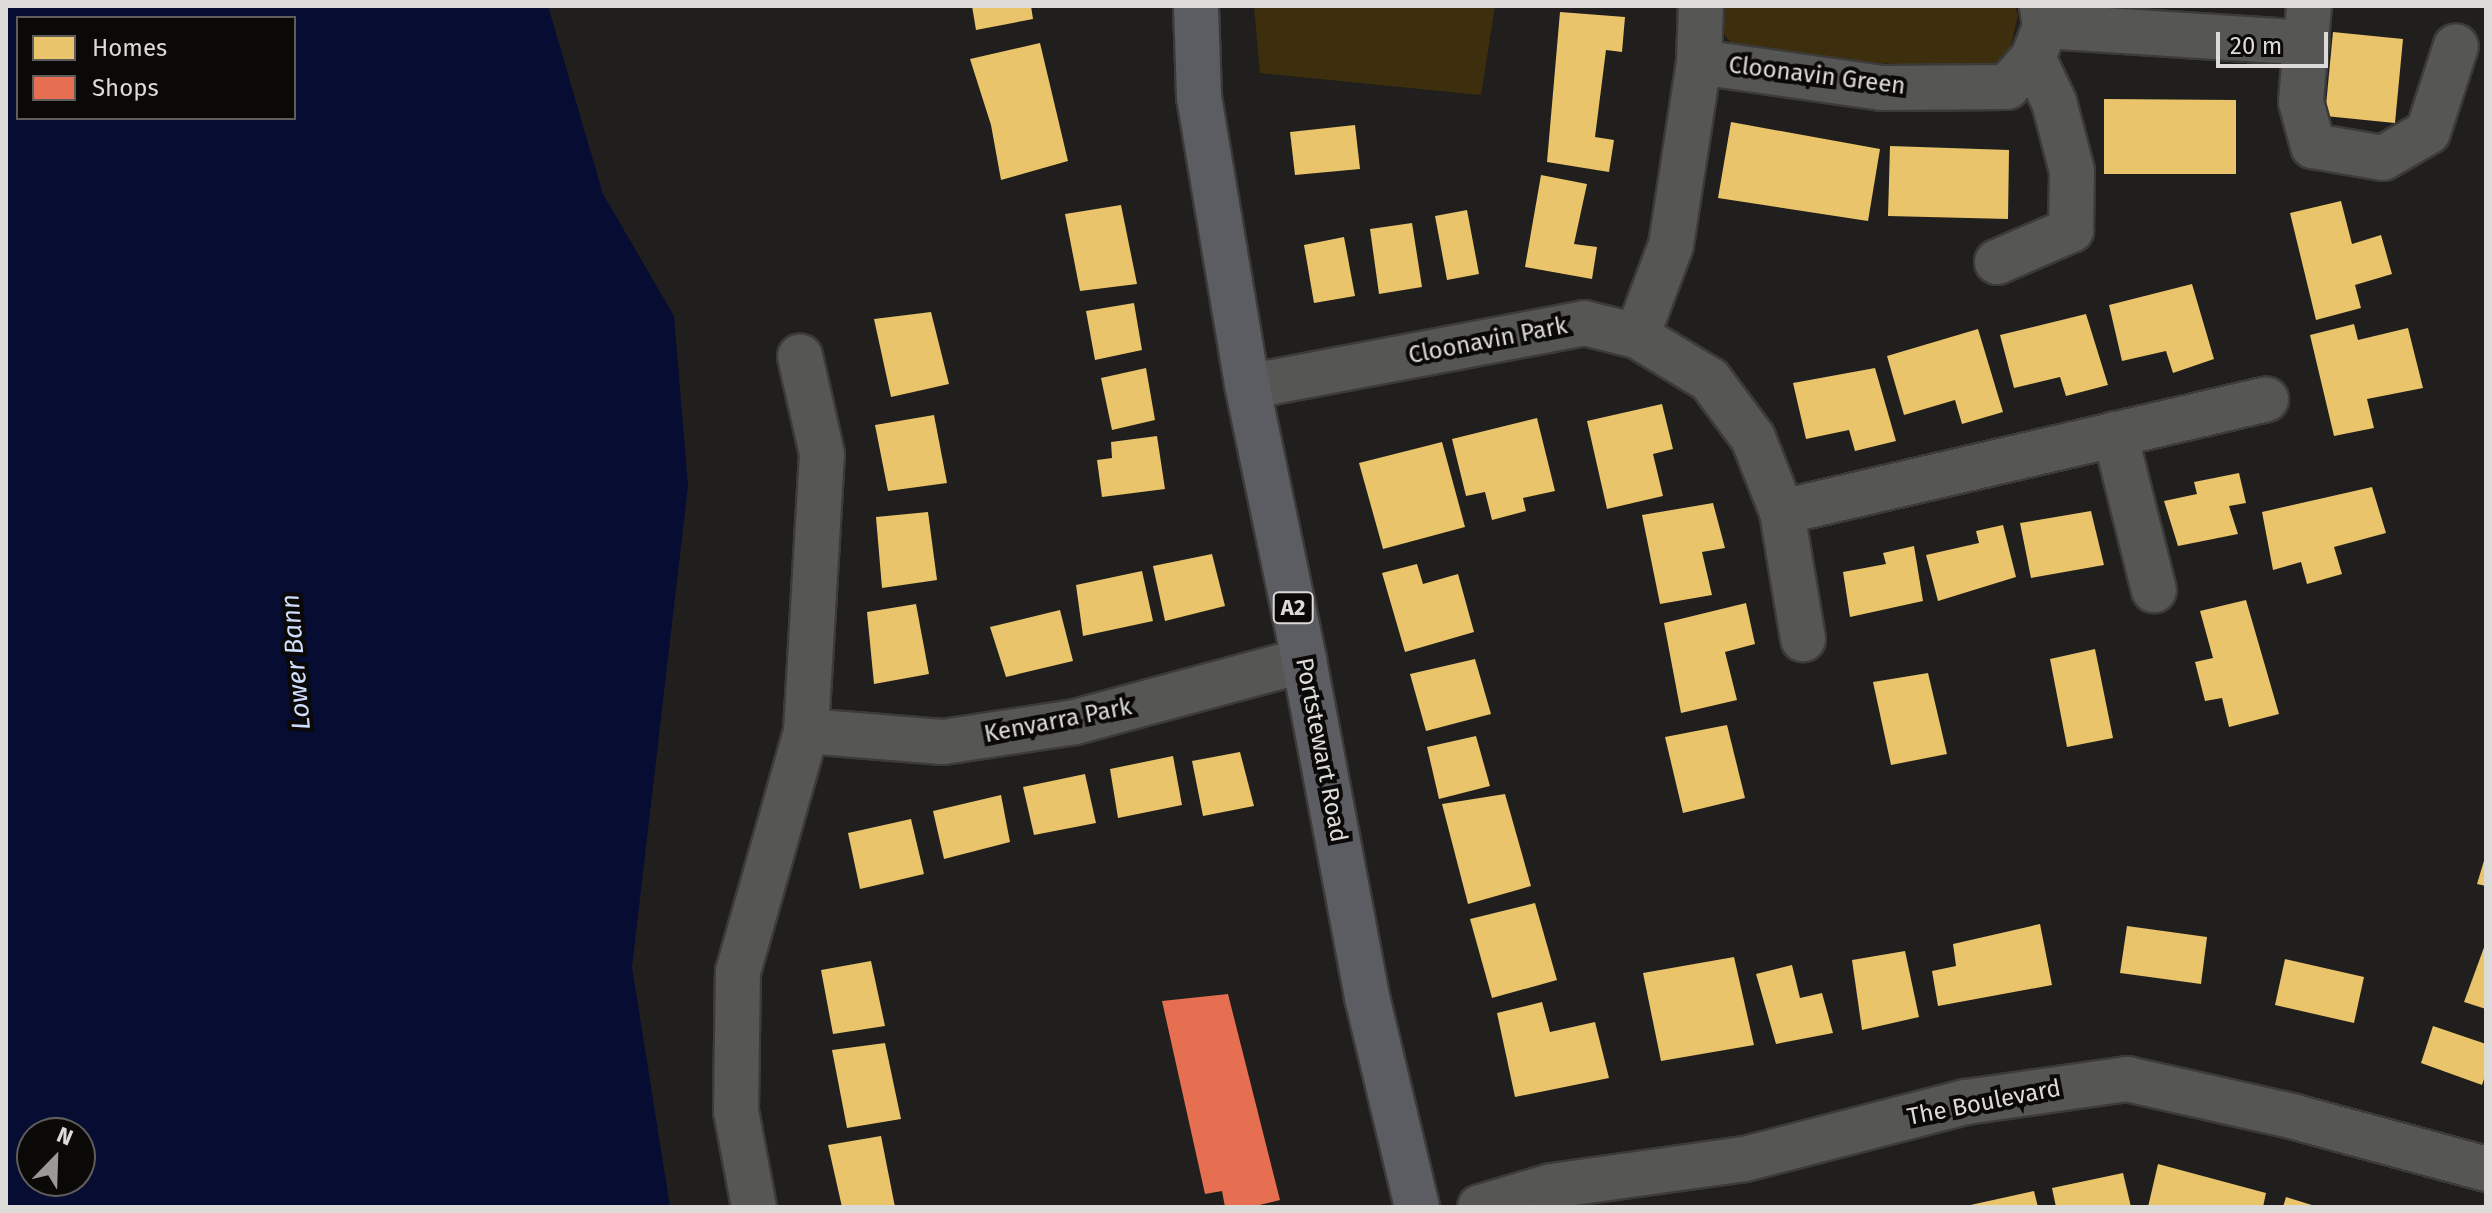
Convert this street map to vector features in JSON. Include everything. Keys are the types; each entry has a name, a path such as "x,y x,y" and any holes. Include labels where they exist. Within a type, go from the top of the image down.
{"main road":[{"name":"Portstewart Road","path":"1196,6 1199,97 1247,384 1304,660 1367,997 1417,1207"}],"street":[{"name":"Cloonavin Green","path":"1637,336 1671,245 1699,62 1701,6"},
{"path":"1997,262 2071,230 2072,171 2040,30 2308,24 2301,102 2313,146 2383,158 2428,132 2456,46"},
{"name":"Cloonavin Green","path":"1699,62 1882,88 2007,87 2040,30"},
{"name":"Cloonavin Park","path":"1247,384 1584,323 1637,336 1710,380 1753,438 1782,512 1803,639"},
{"path":"754,1207 736,1111 738,972 806,731 822,454 800,356"},
{"path":"1782,512 2266,399"},
{"path":"2115,434 2154,590"},
{"name":"Kenvarra Park","path":"806,731 943,742 1075,722 1304,660"},
{"name":"The Boulevard","path":"1480,1207 1552,1186 1745,1159 1966,1102 2127,1079 2484,1161"}],"shaded area":[{"path":"1254,6 1495,6 1481,95 1260,73"},
{"path":"1714,6 2015,6 2018,15 2010,50 1987,71 1737,52 1712,17"}],"water":[{"name":"Lower Bann","path":"6,6 548,6 603,194 674,316 688,486 632,967 670,1207 6,1207"}],"building: Homes":[{"path":"972,6 1031,6 1033,19 976,30"},
{"path":"1560,12 1625,17 1622,52 1606,50 1595,137 1614,140 1609,172 1547,162"},
{"path":"2333,32 2403,39 2395,123 2325,116"},
{"path":"1040,43 1068,161 1001,180 991,125 970,59"},
{"path":"2104,99 2236,100 2236,174 2104,174"},
{"path":"1731,122 1880,149 1868,221 1718,198"},
{"path":"1355,125 1360,169 1295,175 1290,132"},
{"path":"1890,146 2009,150 2008,219 1888,216"},
{"path":"1541,175 1587,184 1574,244 1597,247 1592,279 1525,267"},
{"path":"2341,201 2352,244 2381,235 2392,274 2355,285 2361,308 2316,320 2290,213"},
{"path":"1121,205 1137,284 1080,291 1065,214"},
{"path":"1467,210 1479,274 1447,280 1435,216"},
{"path":"1412,223 1422,287 1379,294 1370,229"},
{"path":"1344,237 1355,296 1314,303 1304,245"},
{"path":"2192,284 2214,359 2173,373 2166,351 2122,361 2109,305"},
{"path":"1134,303 1142,350 1095,360 1086,311"},
{"path":"931,312 949,384 891,397 874,319"},
{"path":"2086,314 2108,385 2066,396 2060,377 2014,388 2000,335"},
{"path":"2354,324 2358,340 2408,328 2423,388 2367,399 2374,428 2334,436 2310,335"},
{"path":"1978,329 2003,412 1962,424 1955,400 1904,415 1887,356"},
{"path":"1146,368 1155,420 1112,430 1101,378"},
{"path":"1875,368 1896,441 1855,451 1849,430 1806,439 1793,383"},
{"path":"1662,404 1673,449 1653,454 1663,496 1607,509 1587,421"},
{"path":"934,415 947,483 888,491 875,425"},
{"path":"1537,418 1555,491 1523,498 1526,511 1492,520 1485,492 1466,496 1452,439"},
{"path":"1157,436 1165,489 1102,497 1097,460 1112,458 1111,442"},
{"path":"1442,442 1465,527 1383,549 1359,463"},
{"path":"2239,473 2246,503 2229,506 2238,534 2178,546 2164,501 2197,494 2194,482"},
{"path":"2372,487 2386,533 2334,547 2342,574 2307,584 2301,562 2273,570 2262,512"},
{"path":"1713,503 1725,548 1702,552 1712,595 1660,604 1642,515"},
{"path":"2091,511 2104,565 2031,578 2020,523"},
{"path":"928,512 937,580 882,588 876,517"},
{"path":"2003,525 2016,577 1938,601 1926,555 1979,543 1976,531"},
{"path":"1914,546 1923,601 1850,617 1843,572 1886,564 1883,553"},
{"path":"1212,554 1225,606 1165,621 1153,566"},
{"path":"1417,564 1423,584 1458,574 1474,632 1405,652 1382,573"},
{"path":"1142,571 1153,621 1083,636 1076,585"},
{"path":"2246,600 2279,714 2229,727 2222,698 2205,701 2195,662 2213,658 2200,611"},
{"path":"1746,603 1755,644 1725,652 1737,700 1681,713 1664,623"},
{"path":"916,604 929,674 874,684 867,612"},
{"path":"1060,610 1073,661 1006,677 990,627"},
{"path":"2095,649 2113,738 2067,747 2050,659"},
{"path":"1475,659 1491,714 1426,731 1410,674"},
{"path":"1928,673 1947,754 1891,765 1873,682"},
{"path":"1727,725 1745,798 1683,813 1665,737"},
{"path":"1476,736 1490,786 1439,799 1427,747"},
{"path":"1240,752 1254,806 1203,816 1192,761"},
{"path":"1173,756 1182,805 1118,818 1110,769"},
{"path":"1085,774 1096,823 1034,835 1023,787"},
{"path":"1505,794 1531,886 1468,904 1442,804"},
{"path":"1001,795 1010,842 944,859 933,811"},
{"path":"911,819 924,874 860,889 848,833"},
{"path":"2486,854 2486,886 2477,884"},
{"path":"1535,903 1557,980 1492,998 1470,919"},
{"path":"2040,924 2052,985 1938,1006 1932,971 1956,966 1953,944"},
{"path":"2127,926 2207,937 2201,984 2120,973"},
{"path":"2486,942 2486,1009 2464,1002"},
{"path":"1905,951 1919,1017 1862,1030 1852,960"},
{"path":"1734,957 1754,1045 1661,1061 1643,973"},
{"path":"2285,959 2364,977 2354,1023 2275,1005"},
{"path":"871,961 885,1026 833,1034 821,970"},
{"path":"1792,965 1800,998 1822,993 1833,1033 1776,1044 1756,974"},
{"path":"1542,1002 1550,1032 1595,1022 1609,1078 1515,1097 1497,1013"},
{"path":"2433,1026 2486,1044 2486,1073 2482,1085 2421,1063"},
{"path":"885,1043 901,1119 847,1128 832,1050"},
{"path":"881,1136 895,1207 842,1207 828,1145"},
{"path":"2158,1164 2266,1193 2263,1207 2148,1207"},
{"path":"2123,1173 2131,1207 2056,1207 2052,1188"},
{"path":"2034,1191 2038,1207 1966,1207 1966,1206"},
{"path":"2286,1197 2315,1206 2315,1207 2283,1207"}],"building: Shops":[{"path":"1228,994 1280,1200 1251,1207 1225,1207 1222,1191 1205,1194 1162,1001"}]}
